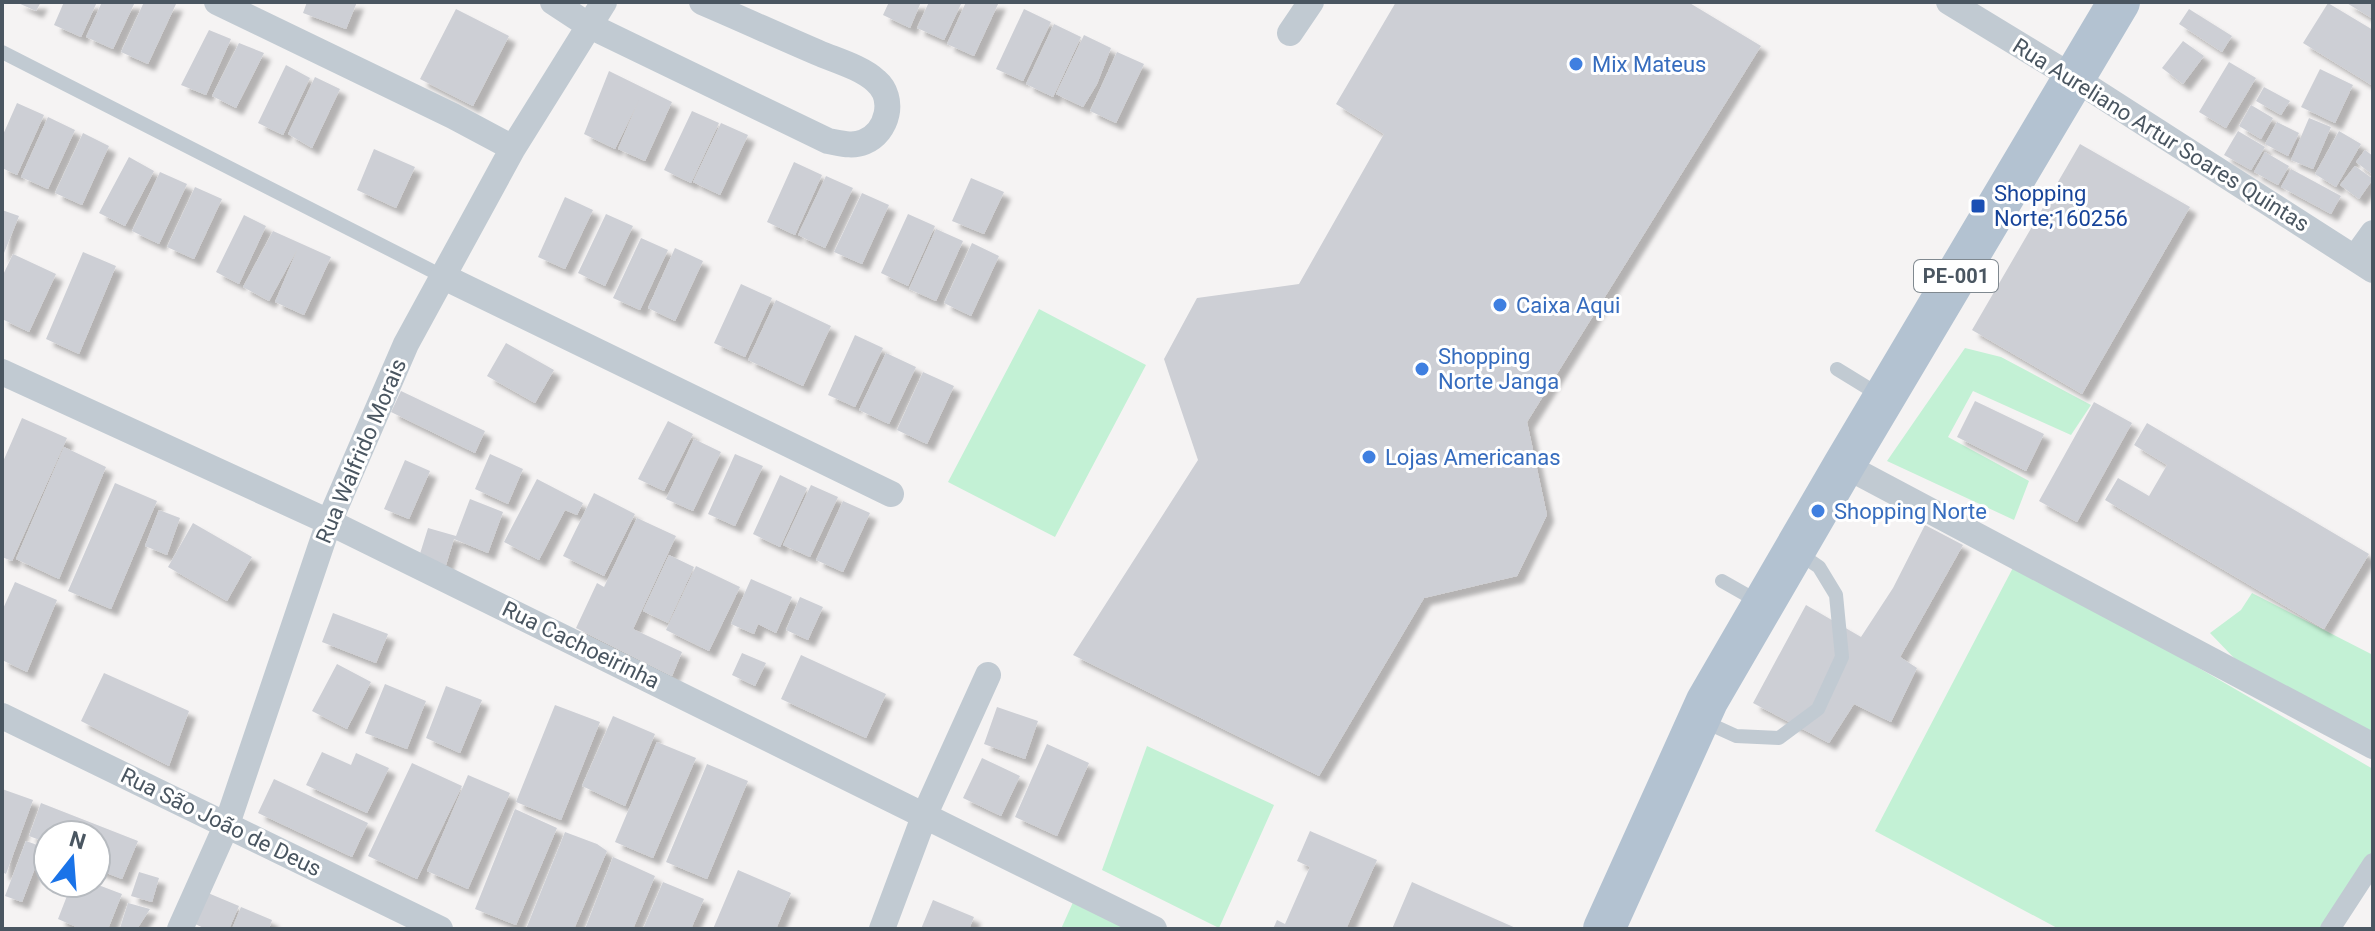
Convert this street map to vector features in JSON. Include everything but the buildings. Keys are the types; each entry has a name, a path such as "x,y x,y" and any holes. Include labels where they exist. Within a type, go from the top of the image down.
{"main road":[{"name":"PE-001","path":"1604,929 1699,719 1844,465 2119,2"}],"street":[{"path":"217,2 513,148"},
{"path":"553,2 588,25 828,141 849,145 866,142 876,133 889,107 877,81 702,2"},
{"name":"Rua Walfrido Morais","path":"180,929 227,824 329,522 406,344 513,148 604,2"},
{"path":"1290,33 1311,2"},
{"name":"Rua Aureliano Artur Soares Quintas","path":"1949,2 2074,78 2364,264"},
{"path":"2364,264 2373,233"},
{"path":"444,277 891,494"},
{"name":"Rua Cachoeirinha","path":"2,372 329,522 1154,929"},
{"path":"1844,465 2373,746"},
{"path":"882,929 925,814 988,675"},
{"name":"Rua São João de Deus","path":"2,716 440,929"},
{"path":"2330,929 2373,863"}],"lane":[{"path":"2,52 444,277"},
{"path":"1837,369 1884,397"},
{"path":"1699,719 1736,736 1779,738 1818,709 1842,657 1836,595 1819,567 1795,551"},
{"path":"1722,581 1763,604"}],"green space":[{"path":"1039,309 1146,365 1055,537 948,482"},
{"path":"1965,348 2001,357 2091,405 2071,435 1973,391 1948,437 2029,481 2014,520 1887,461"},
{"path":"2016,562 2373,769 2373,875 2336,929 2059,929 1875,831"},
{"path":"2252,593 2373,655 2373,733 2235,659 2210,633 2241,610"},
{"path":"1147,746 1274,805 1219,928 1102,870"},
{"path":"1074,900 1129,929 1061,929"}],"place":[{"name":"Mix Mateus","path":"1576,64"},
{"name":"Shopping Norte;160256","path":"1978,206"},
{"name":"Caixa Aqui","path":"1500,305"},
{"name":"Shopping Norte Janga","path":"1422,369"},
{"name":"Lojas Americanas","path":"1369,457"},
{"name":"Shopping Norte","path":"1818,511"}]}
